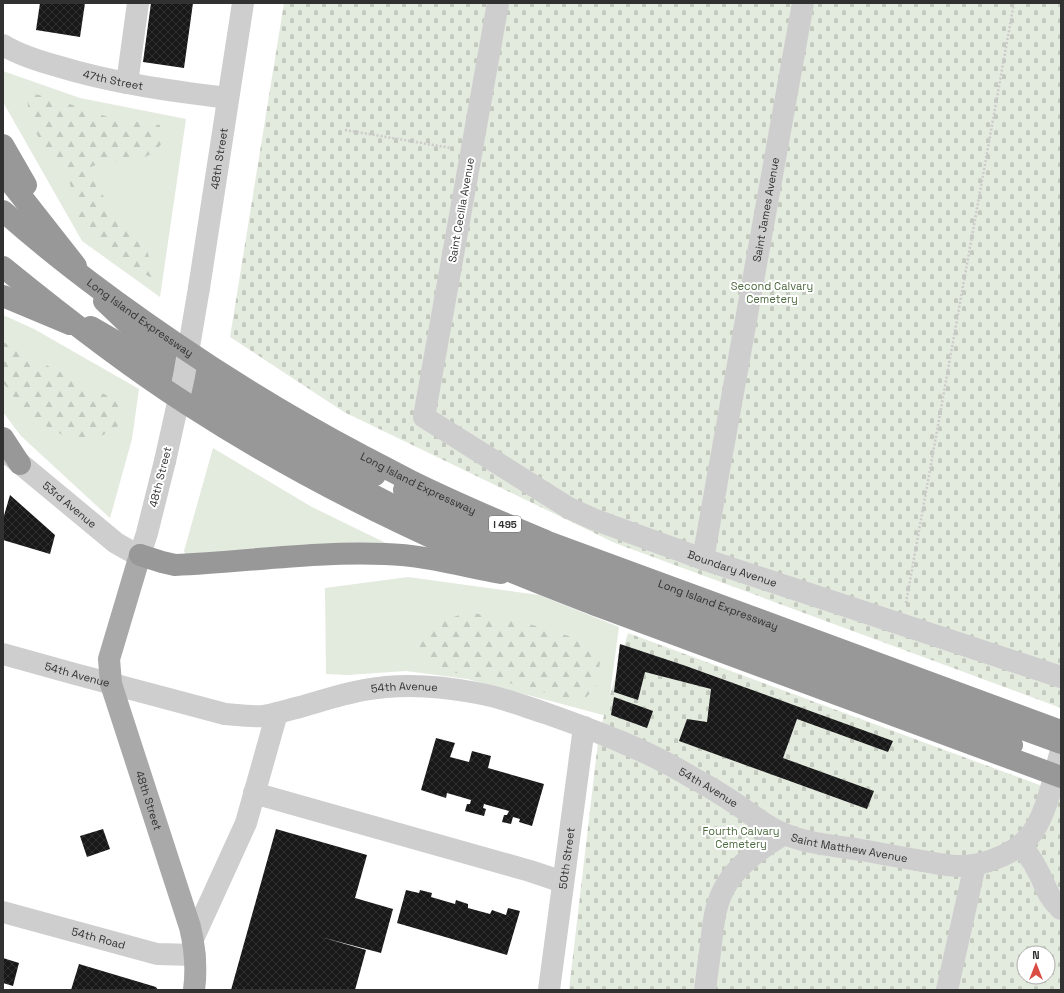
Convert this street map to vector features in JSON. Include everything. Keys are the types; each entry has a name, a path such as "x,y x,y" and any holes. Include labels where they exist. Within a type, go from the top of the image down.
{"highway":[{"path":"3,145 61,247"},
{"path":"3,173 98,296 126,322 205,377 269,418 335,454 473,523 543,552 1015,736 1061,763"},
{"name":"Long Island Expressway","path":"3,211 27,233 87,280 144,322 212,368 275,407 409,480 548,542 1061,731"},
{"path":"3,267 65,317 123,360 187,404 309,476 454,548 530,580 1061,777"},
{"path":"3,277 129,349 194,392 323,469 394,506 458,536 529,567 601,593 1015,736 1061,743"},
{"path":"3,296 129,349"},
{"path":"3,438 20,464"},
{"path":"140,556 175,565 318,554 402,555 601,593"}],"main road":[{"name":"48th Street","path":"140,556 109,660 112,684 185,912 194,947 196,976 194,990"}],"street":[{"path":"127,83 138,3"},
{"name":"48th Street","path":"140,556 165,461 184,376 242,3"},
{"name":"Saint Cecilia Avenue","path":"424,417 498,3"},
{"name":"Saint James Avenue","path":"703,559 803,3"},
{"name":"47th Street","path":"3,45 47,64 84,74 127,83 228,98"},
{"name":"Boundary Avenue","path":"424,417 580,514 703,559 1061,677"},
{"name":"53rd Avenue","path":"3,449 116,543 140,556"},
{"name":"54th Avenue","path":"3,654 225,714 264,716 348,693 386,687 422,687 479,693 584,727 618,740 664,761 718,793 760,821 784,834"},
{"name":"48th Street","path":"194,947 246,823 277,713"},
{"name":"50th Street","path":"549,990 584,727"},
{"name":"Saint Matthew Avenue","path":"705,990 713,926 717,906 724,888 744,862 767,844 784,834 807,840 924,862 965,866 975,865 995,859 1021,845 1034,831 1044,810 1061,750"},
{"path":"254,793 530,871 563,882"},
{"path":"1021,845 1037,869 1051,899 1061,909"},
{"path":"947,990 975,865"},
{"name":"54th Road","path":"3,912 157,954 194,947"}],"path":[{"path":"902,625 1014,3"},
{"path":"345,130 472,152"}],"green space":[{"name":"Second Calvary Cemetery","path":"284,3 1061,3 1061,708 615,543 344,412 230,337"},
{"path":"3,71 80,98 186,119 160,297 82,241 3,102"},
{"path":"27,92 55,99 111,118 160,125 162,143 155,152 135,162 106,162 87,168 105,199 146,245 154,279 126,265 100,243 80,221 70,184 29,123"},
{"path":"3,315 34,329 139,389 132,439 110,518 21,436 3,412"},
{"path":"3,342 122,403 118,426 103,435 70,439 29,417 3,383"},
{"path":"213,448 312,507 392,546 187,557 184,551"},
{"path":"408,577 539,595 619,627 607,716 467,679 406,671 347,675 326,674 325,588"},
{"path":"468,612 526,623 582,640 600,662 596,689 586,697 561,697 513,684 440,670 415,644 433,624"},
{"name":"Fourth Calvary Cemetery","path":"628,633 1061,793 1061,990 569,990 599,733"}],"building":[{"path":"40,3 85,3 80,37 36,30"},
{"path":"151,3 193,3 184,68 143,62"},
{"path":"10,495 55,535 50,554 3,540 3,519"},
{"path":"620,644 686,666 893,741 888,752 797,719 783,758 874,791 867,809 679,741 687,719 707,722 711,689 645,672 638,700 614,692"},
{"path":"614,697 653,711 647,728 611,715"},
{"path":"436,738 455,743 450,757 469,762 472,751 491,756 488,768 544,784 532,826 519,822 520,819 513,817 511,824 502,822 504,815 507,815 509,811 484,804 483,808 486,809 484,816 465,811 467,804 470,804 471,800 447,793 446,798 421,790"},
{"path":"103,829 110,849 87,857 80,836"},
{"path":"276,829 367,855 355,898 393,909 381,953 321,937 366,950 355,990 231,990"},
{"path":"406,890 419,893 420,890 432,893 431,897 455,904 456,900 468,904 468,908 490,914 492,910 506,915 508,908 520,911 507,955 397,923"},
{"path":"3,958 19,963 13,986 3,983"},
{"path":"79,964 156,987 158,990 71,990"}]}
